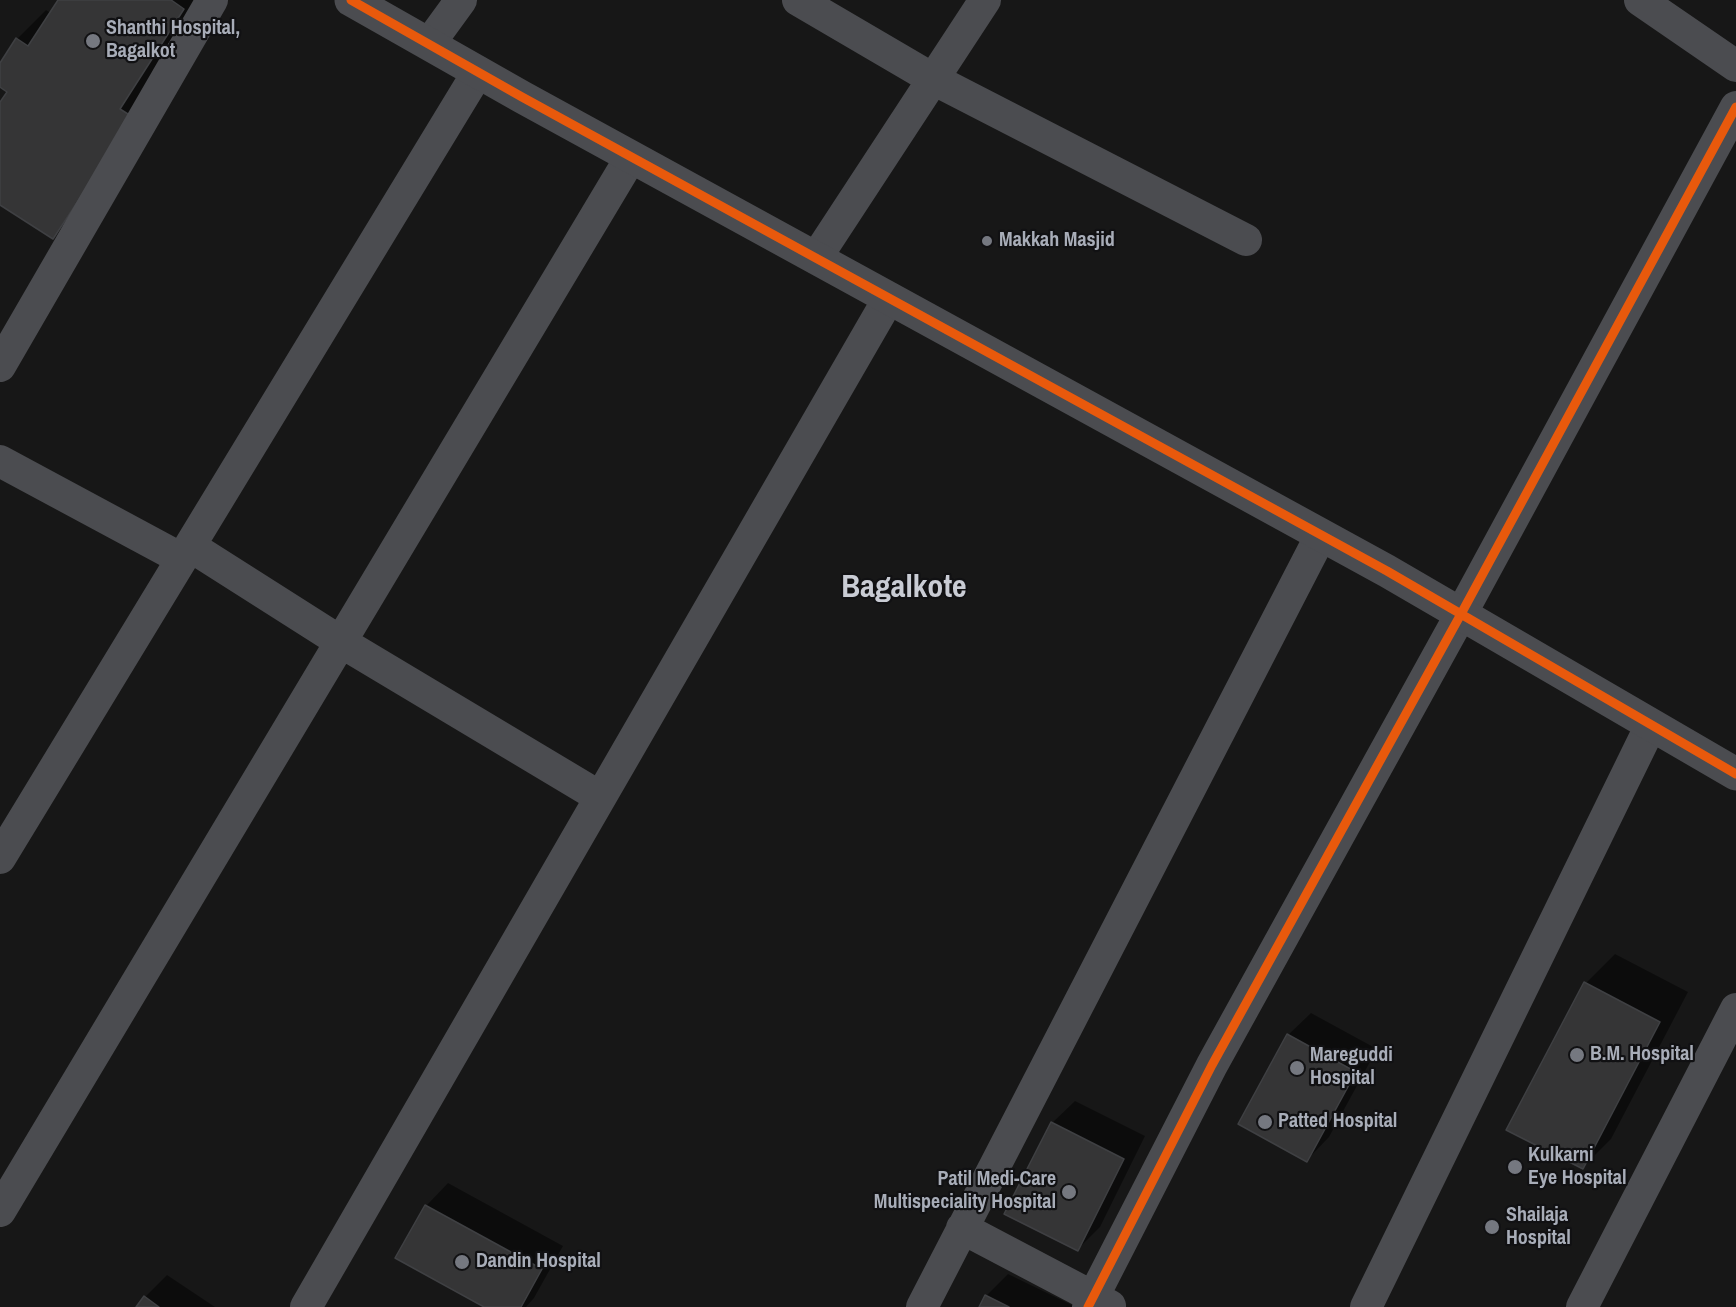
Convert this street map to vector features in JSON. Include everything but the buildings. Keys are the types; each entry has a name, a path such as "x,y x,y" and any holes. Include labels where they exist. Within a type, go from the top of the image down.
{"street":[{"path":"0,366 212,0"},
{"path":"351,0 631,157 1322,535 1736,774"},
{"path":"429,44 461,0"},
{"path":"798,0 933,79 1246,240"},
{"path":"816,258 985,0"},
{"path":"1640,0 1736,66"},
{"path":"0,858 478,72"},
{"path":"962,1228 1097,1304 1212,1065 1461,614 1736,107"},
{"path":"0,1211 631,157"},
{"path":"306,1307 888,298"},
{"path":"0,461 186,552 600,797"},
{"path":"922,1307 1322,535"},
{"path":"1366,1307 1651,725"},
{"path":"1582,1307 1736,1009"}],"cycle path":[{"path":"351,0 522,97 1387,571 1736,774"},
{"path":"1088,1307 1212,1065 1461,614 1736,107"}],"place":[{"name":"Shanthi Hospital, Bagalkot","path":"93,41"},
{"name":"Makkah Masjid","path":"987,241"},
{"name":"B.M. Hospital","path":"1577,1055"},
{"name":"Mareguddi Hospital","path":"1297,1068"},
{"name":"Patted Hospital","path":"1265,1122"},
{"name":"Kulkarni Eye Hospital","path":"1515,1167"},
{"name":"Patil Medi-Care Multispeciality Hospital","path":"1069,1192"},
{"name":"Shailaja Hospital","path":"1492,1227"},
{"name":"Dandin Hospital","path":"462,1262"}],"district":[{"name":"Bagalkote","path":"904,588"}]}
